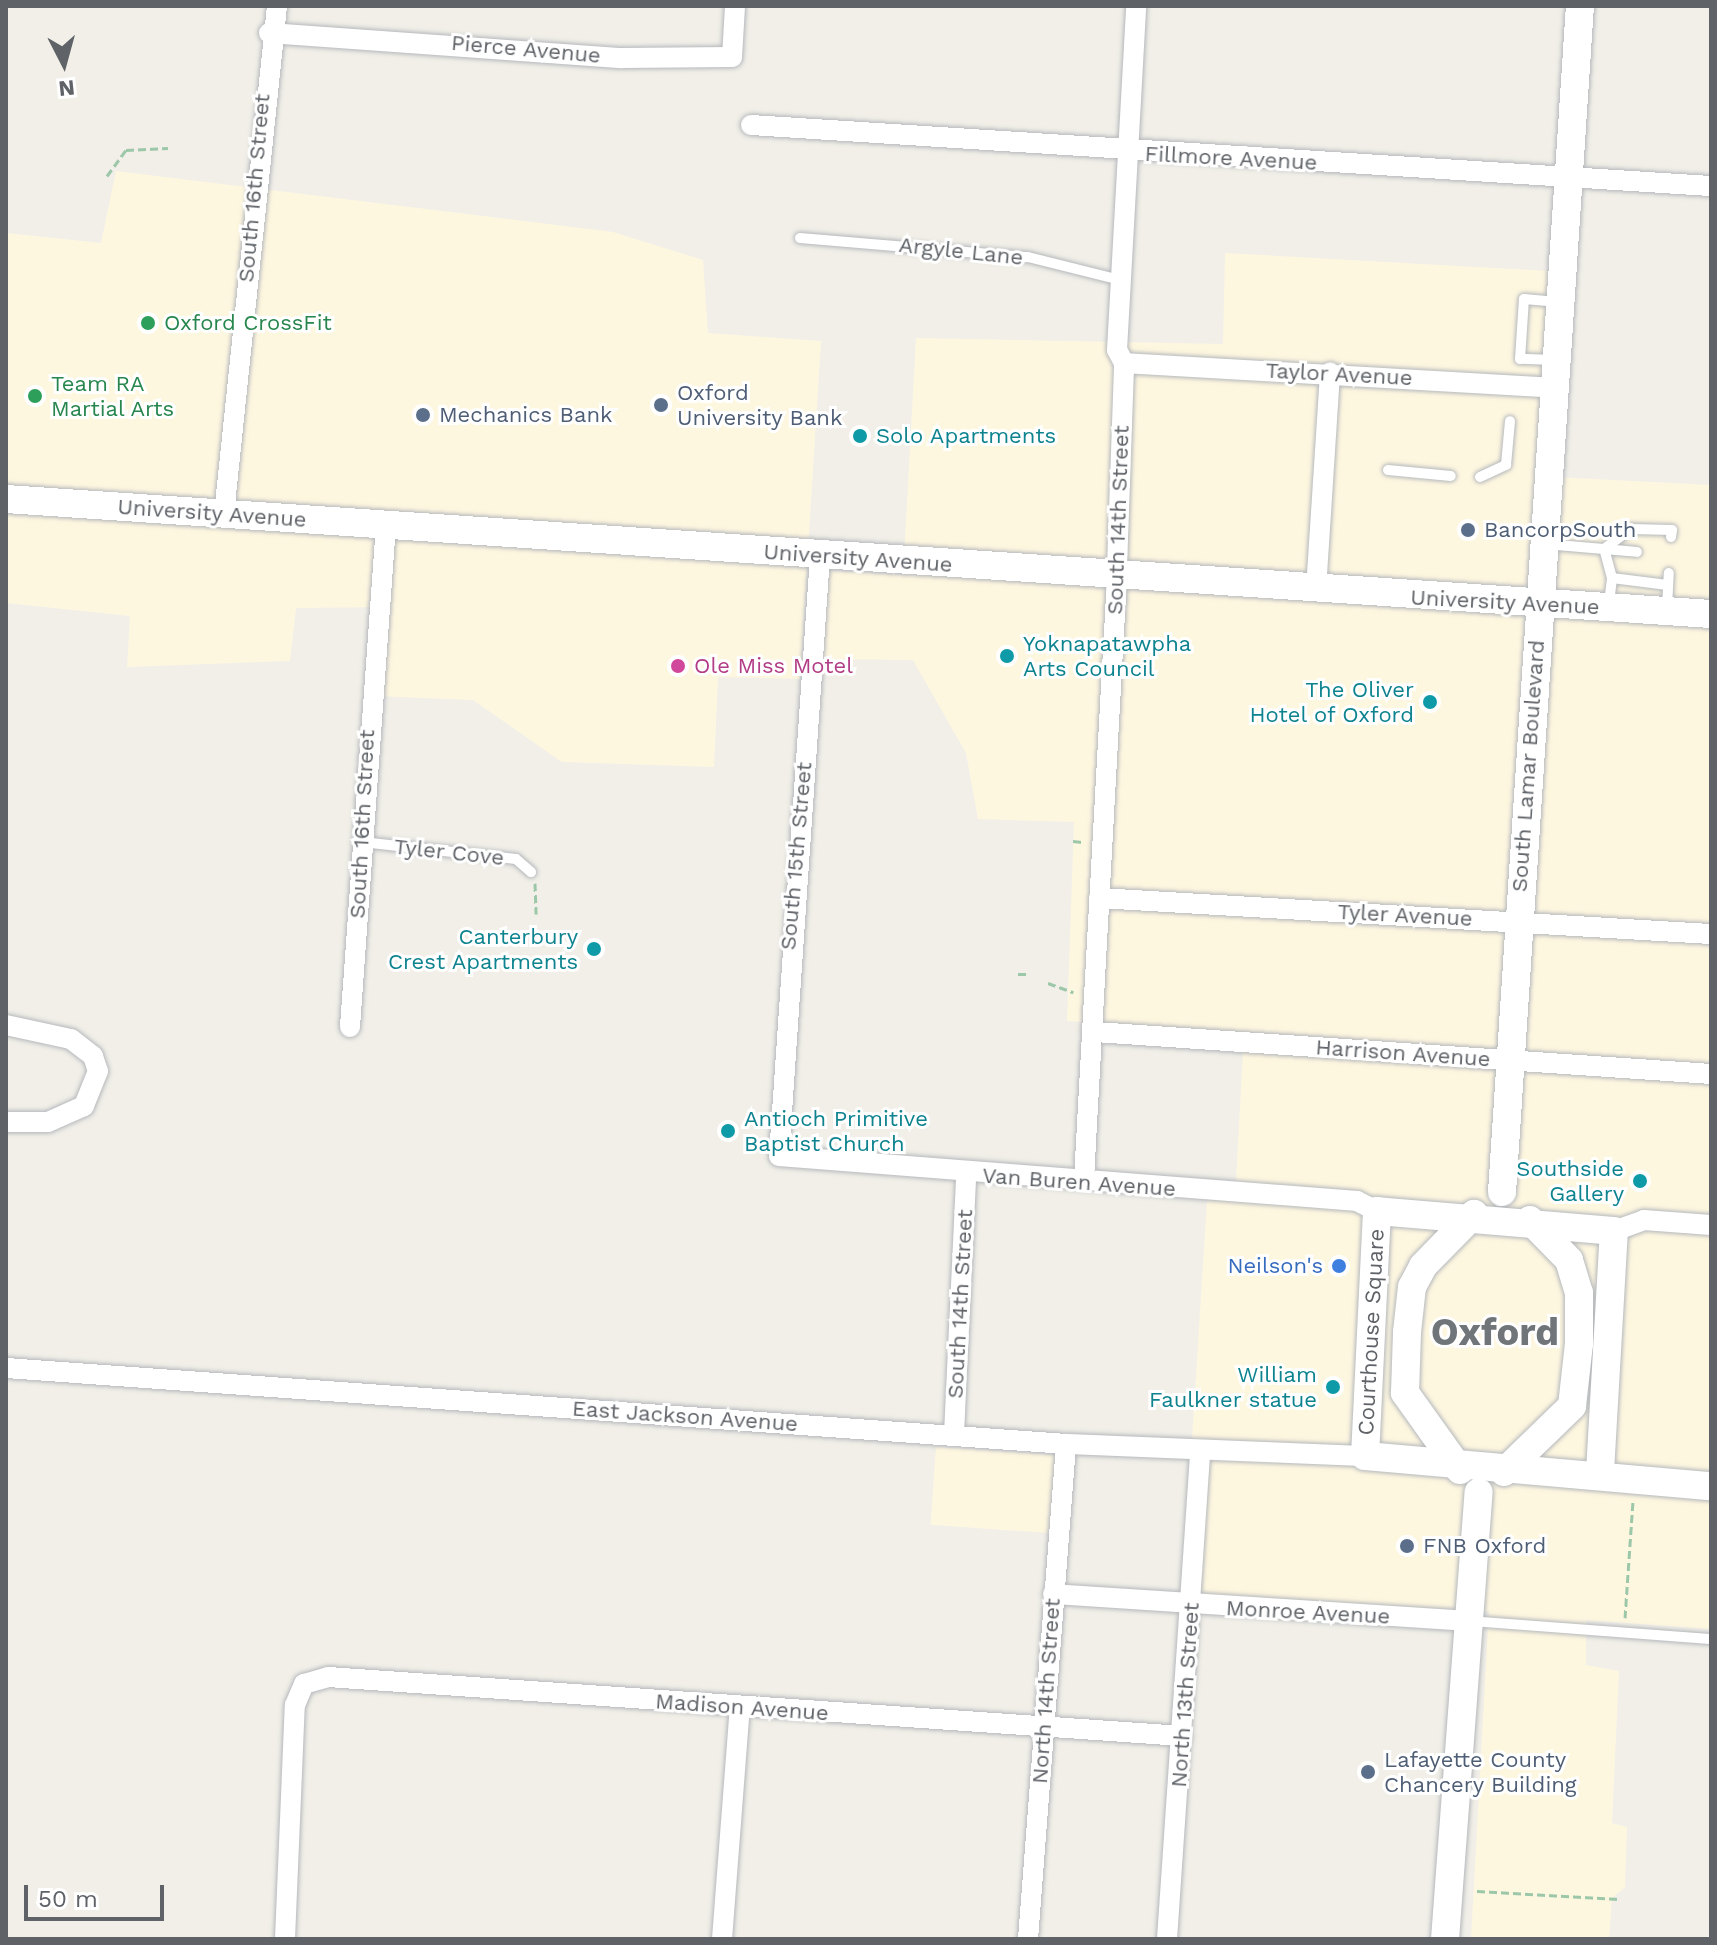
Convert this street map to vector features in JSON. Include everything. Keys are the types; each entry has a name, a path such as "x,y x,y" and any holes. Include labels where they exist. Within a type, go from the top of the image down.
{"street":[{"name":"South 16th Street","path":"224,514 269,33 277,6"},
{"name":"Pierce Avenue","path":"269,33 622,58 732,57 735,6"},
{"name":"South 14th Street","path":"1084,1179 1095,1032 1124,363 1117,350 1125,152 1136,6"},
{"name":"South Lamar Boulevard","path":"1502,1192 1508,1060 1580,6"},
{"name":"Fillmore Avenue","path":"751,125 1125,152 1711,186"},
{"name":"Taylor Avenue","path":"1124,363 1330,372 1555,374"},
{"path":"1316,590 1330,372"},
{"name":"University Avenue","path":"6,499 1539,606 1609,608 1668,590 1711,614"},
{"name":"South 16th Street","path":"350,1027 386,525"},
{"name":"South 15th Street","path":"779,1156 820,556"},
{"name":"Tyler Avenue","path":"1099,898 1711,934"},
{"path":"6,1025 71,1039 93,1056 98,1071 84,1106 48,1122 6,1122"},
{"name":"Harrison Avenue","path":"1095,1032 1711,1074"},
{"name":"Van Buren Avenue","path":"779,1156 966,1175 1084,1179 1357,1201 1377,1211"},
{"name":"South 14th Street","path":"954,1434 966,1175"},
{"path":"1468,1220 1502,1192 1569,1260 1579,1293 1579,1344 1572,1406 1514,1465 1479,1492"},
{"name":"Courthouse Square","path":"1600,1472 1365,1456 1377,1211 1614,1231"},
{"name":"Courthouse Square","path":"1452,1460 1405,1393 1407,1319 1423,1266 1468,1220"},
{"path":"1711,1225 1644,1220 1614,1231 1600,1472 1643,1484 1711,1486"},
{"name":"East Jackson Avenue","path":"6,1368 1066,1444 1200,1452 1365,1456"},
{"name":"North 14th Street","path":"1028,1939 1066,1444"},
{"name":"North 13th Street","path":"1167,1939 1200,1452"},
{"path":"1445,1939 1479,1492 1452,1460"},
{"name":"Monroe Avenue","path":"1053,1594 1467,1621"},
{"name":"Madison Avenue","path":"285,1939 295,1705 304,1684 328,1677 1182,1736"},
{"path":"722,1939 740,1707"}],"lane":[{"name":"Argyle Lane","path":"800,238 1028,257 1120,280"},
{"path":"1480,477 1506,465 1510,421"},
{"path":"1388,470 1451,476"},
{"path":"1604,549 1631,529 1672,530 1671,537"},
{"path":"1543,544 1637,552"},
{"path":"1604,549 1612,578 1609,608"},
{"path":"1612,578 1668,590"},
{"name":"Tyler Cove","path":"362,842 516,859 531,872"},
{"path":"1467,1621 1711,1639"}],"path":[{"path":"107,176 126,150 168,148"},
{"path":"531,872 536,914"},
{"path":"1018,974 1027,974"},
{"path":"1048,983 1076,990"},
{"path":"1624,1633 1633,1498"},
{"path":"1477,1891 1619,1899"}],"shaded area":[{"path":"116,171 613,232 703,260 708,333 821,341 800,679 718,677 714,767 562,762 473,700 374,696 389,607 296,608 290,661 127,667 130,616 6,603 6,233 101,243"},
{"path":"1225,253 1549,271 1535,476 1711,485 1711,1629 1586,1620 1586,1665 1619,1671 1612,1823 1627,1827 1625,1887 1612,1898 1609,1939 1471,1939 1489,1611 1182,1598 1207,1201 1235,1199 1244,1033 1067,1021 1074,822 978,819 966,753 913,660 822,659 828,571 903,575 916,338 1223,344"},
{"path":"936,1447 1058,1456 1052,1533 931,1525"}],"place":[{"name":"Oxford CrossFit","path":"148,323"},
{"name":"Team RA Martial Arts","path":"35,396"},
{"name":"Oxford University Bank","path":"661,405"},
{"name":"Mechanics Bank","path":"423,415"},
{"name":"Solo Apartments","path":"860,436"},
{"name":"BancorpSouth","path":"1468,530"},
{"name":"Yoknapatawpha Arts Council","path":"1007,656"},
{"name":"Ole Miss Motel","path":"678,666"},
{"name":"The Oliver Hotel of Oxford","path":"1430,702"},
{"name":"Canterbury Crest Apartments","path":"594,949"},
{"name":"Antioch Primitive Baptist Church","path":"728,1131"},
{"name":"Southside Gallery","path":"1640,1181"},
{"name":"Neilson's","path":"1339,1266"},
{"name":"William Faulkner statue","path":"1333,1387"},
{"name":"FNB Oxford","path":"1407,1546"},
{"name":"Lafayette County Chancery Building","path":"1368,1772"}],"district":[{"name":"Oxford","path":"1495,1333"}]}
